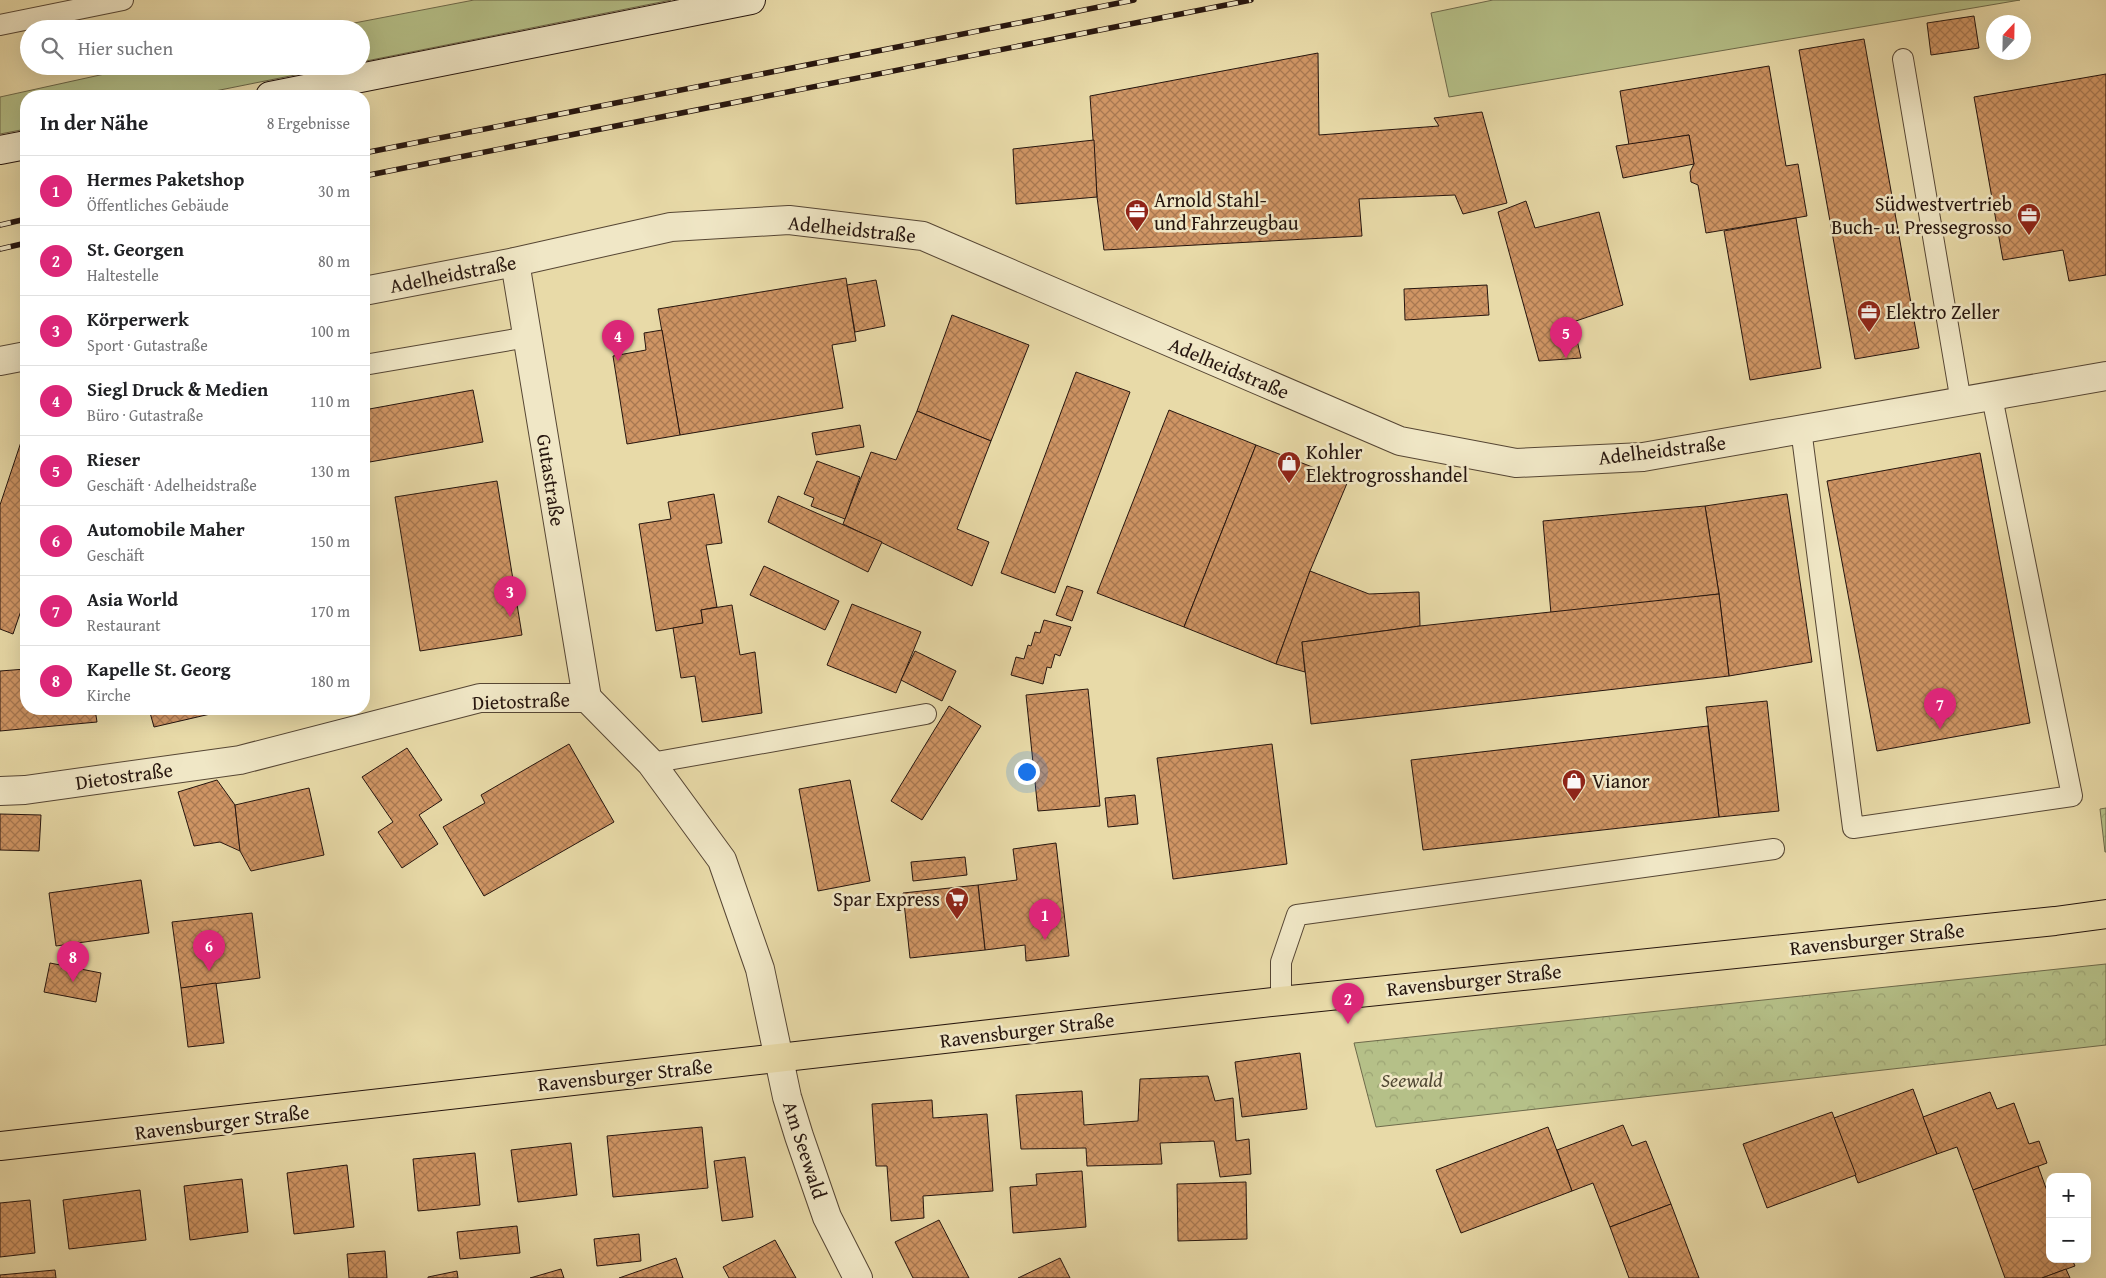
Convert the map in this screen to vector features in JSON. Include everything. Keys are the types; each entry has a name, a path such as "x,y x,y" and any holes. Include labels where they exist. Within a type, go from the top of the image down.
{"main road":[{"name":"Ravensburger Straße","path":"0,1146 1281,1001 2055,921 2106,914"}],"street":[{"path":"300,90 752,0"},
{"path":"0,150 20,146"},
{"name":"Adelheidstraße","path":"370,290 516,262 671,227 789,220 923,236 1400,441 1516,462 1643,457 2106,376"},
{"name":"Gutastraße","path":"516,262 587,698"},
{"path":"0,361 20,357"},
{"name":"Dietostraße","path":"0,790 25,790 240,760 480,698 587,698 651,763 722,860 760,969 769,1015"},
{"name":"Am Seewald","path":"769,1015 798,1136 827,1217 858,1278"}],"lane":[{"path":"25,20 123,0"},
{"path":"0,25 20,21"},
{"path":"1903,59 1960,402"},
{"path":"370,364 528,337"},
{"path":"1801,429 1853,828 2072,796 1992,397"},
{"path":"651,763 926,714"},
{"path":"1281,1001 1281,962 1297,915 1774,849"}],"green space":[{"path":"474,0 671,0 370,60 370,20"},
{"path":"1493,0 2020,0 1449,97 1431,13"},
{"path":"100,75 295,75 220,90 32,90"},
{"path":"20,93 20,130 0,134 0,97"},
{"path":"2106,808 2106,852 2105,852 2100,809"},
{"name":"Seewald","path":"2106,964 2106,1045 1376,1127 1354,1043"}],"building":[{"path":"1974,16 1979,48 1931,55 1927,23"},
{"path":"1864,39 1919,348 1855,359 1799,50"},
{"path":"1318,53 1319,135 1439,126 1434,118 1482,112 1507,203 1463,214 1455,195 1359,199 1362,236 1104,250 1097,197 1090,96"},
{"path":"1769,66 1786,166 1798,164 1807,216 1706,233 1698,185 1691,182 1690,172 1694,164 1689,135 1629,145 1620,91"},
{"path":"2106,74 2106,275 2069,281 2063,250 2003,260 1974,97"},
{"path":"1689,135 1694,164 1623,178 1616,146"},
{"path":"1094,140 1097,197 1016,204 1013,149"},
{"path":"1526,201 1535,228 1599,212 1623,305 1573,322 1581,358 1539,361 1498,212"},
{"path":"1796,218 1821,368 1750,380 1724,231"},
{"path":"846,278 856,341 832,345 843,408 680,435 658,309"},
{"path":"876,280 885,326 855,332 847,285"},
{"path":"1487,285 1489,315 1405,320 1404,289"},
{"path":"952,315 1029,345 991,441 917,411"},
{"path":"662,330 680,435 627,444 613,356 646,350 644,333"},
{"path":"1076,372 1130,392 1055,593 1001,573"},
{"path":"473,390 483,442 370,462 370,409"},
{"path":"1169,410 1256,445 1184,627 1097,593"},
{"path":"917,411 991,441 957,529 989,542 972,586 843,524 871,452 896,460"},
{"path":"860,425 864,447 816,455 812,433"},
{"path":"20,445 20,614 13,634 0,629 0,505"},
{"path":"1256,445 1348,481 1310,571 1276,664 1184,627"},
{"path":"1980,453 2030,723 1877,751 1827,481"},
{"path":"817,461 860,477 845,519 811,506 814,498 804,494"},
{"path":"497,481 522,635 420,651 395,497"},
{"path":"714,494 722,543 706,545 717,607 701,610 703,623 656,631 639,524 671,519 668,502"},
{"path":"1787,494 1812,662 1729,676 1719,594 1705,506"},
{"path":"778,496 882,542 868,572 768,522"},
{"path":"1705,506 1719,594 1551,614 1543,521"},
{"path":"764,566 839,601 825,630 750,595"},
{"path":"1310,571 1369,594 1419,592 1420,626 1302,642 1305,672 1276,664"},
{"path":"1067,586 1083,591 1072,621 1056,615"},
{"path":"1719,594 1729,676 1311,724 1302,642 1420,626"},
{"path":"852,604 921,632 896,693 827,665"},
{"path":"732,605 740,655 755,652 762,713 702,722 695,676 681,678 673,628 703,623 701,610"},
{"path":"1044,620 1071,627 1060,656 1055,654 1051,668 1047,667 1043,684 1011,675 1016,657 1024,659 1028,645 1031,646 1035,632 1040,633"},
{"path":"915,651 956,671 942,701 901,680"},
{"path":"20,669 20,715 96,715 97,722 0,731 0,671"},
{"path":"1088,689 1100,806 1038,811 1026,695"},
{"path":"1767,701 1779,811 1719,817 1706,707"},
{"path":"949,706 981,726 922,820 891,801"},
{"path":"151,715 206,715 154,727"},
{"path":"1708,726 1719,817 1423,850 1411,760"},
{"path":"569,744 614,822 484,896 443,827 485,803 481,795"},
{"path":"1272,744 1287,864 1173,879 1157,758"},
{"path":"407,748 442,800 419,815 438,844 402,868 378,832 393,822 362,777"},
{"path":"217,780 235,805 240,851 220,842 194,846 178,792"},
{"path":"850,780 870,881 818,891 799,789"},
{"path":"309,788 324,855 251,871 240,851 235,805"},
{"path":"1135,795 1138,824 1108,827 1105,798"},
{"path":"0,814 41,815 39,851 0,850"},
{"path":"1056,843 1069,956 1026,961 1025,945 985,950 978,885 1017,880 1013,849"},
{"path":"965,857 967,875 913,881 911,862"},
{"path":"141,880 149,933 56,946 49,893"},
{"path":"978,885 985,950 910,958 903,893"},
{"path":"252,913 260,978 181,988 172,922"},
{"path":"50,963 101,973 96,1002 44,992"},
{"path":"216,983 224,1043 188,1047 181,988"},
{"path":"1300,1053 1307,1109 1242,1117 1235,1062"},
{"path":"1208,1076 1215,1101 1233,1098 1236,1141 1249,1139 1251,1174 1220,1177 1214,1141 1160,1143 1162,1164 1087,1166 1086,1148 1021,1149 1016,1095 1082,1091 1084,1125 1138,1121 1140,1079"},
{"path":"1913,1089 1937,1154 1858,1183 1834,1118"},
{"path":"1990,1092 1997,1109 2014,1103 2029,1144 2039,1141 2047,1163 1973,1190 1957,1147 1937,1154 1923,1117"},
{"path":"932,1100 933,1118 987,1114 993,1191 923,1196 924,1218 891,1221 887,1166 876,1166 872,1104"},
{"path":"1832,1112 1856,1175 1767,1208 1743,1144"},
{"path":"1623,1125 1632,1146 1646,1141 1671,1204 1610,1227 1593,1183 1572,1191 1557,1150"},
{"path":"702,1127 708,1188 613,1197 607,1136"},
{"path":"1548,1127 1572,1191 1461,1233 1436,1170"},
{"path":"571,1143 577,1195 518,1202 511,1150"},
{"path":"475,1153 480,1205 418,1211 413,1159"},
{"path":"745,1157 753,1217 722,1221 714,1161"},
{"path":"347,1165 354,1227 294,1234 287,1173"},
{"path":"2038,1166 2046,1188 2046,1263 2074,1263 2075,1266 2042,1278 2005,1278 1973,1190"},
{"path":"1082,1171 1086,1227 1013,1233 1010,1187 1037,1185 1036,1174"},
{"path":"242,1179 248,1232 190,1240 184,1186"},
{"path":"1246,1182 1247,1239 1178,1241 1177,1184"},
{"path":"140,1190 146,1240 69,1249 63,1200"},
{"path":"30,1200 35,1253 0,1257 0,1203"},
{"path":"1671,1204 1699,1278 1629,1278 1610,1227"},
{"path":"939,1220 969,1278 913,1278 895,1242"},
{"path":"517,1226 520,1253 460,1259 457,1232"},
{"path":"639,1234 641,1261 597,1266 594,1239"},
{"path":"775,1240 796,1278 729,1278 723,1267"},
{"path":"385,1251 387,1278 349,1278 347,1254"},
{"path":"676,1258 683,1278 619,1278"},
{"path":"1060,1258 1070,1278 1018,1278"},
{"path":"561,1269 564,1278 530,1278"},
{"path":"2066,1269 2070,1278 2042,1278"},
{"path":"55,1270 56,1278 0,1278 0,1275"},
{"path":"457,1271 458,1278 428,1278 428,1277"}],"railway":[{"path":"370,152 1134,0"},
{"path":"370,175 1251,0"},
{"path":"0,225 20,220"},
{"path":"0,249 20,244"}],"place":[{"name":"Arnold Stahl- und Fahrzeugbau","path":"1137,232"},
{"name":"Südwestvertrieb Buch- u. Pressegrosso","path":"2029,236"},
{"name":"Elektro Zeller","path":"1869,333"},
{"name":"Rieser","path":"1566,358"},
{"name":"Siegl Druck & Medien","path":"618,361"},
{"name":"Kohler Elektrogrosshandel","path":"1289,484"},
{"name":"Körperwerk","path":"510,617"},
{"name":"Asia World","path":"1940,729"},
{"name":"Vianor","path":"1574,802"},
{"name":"Spar Express","path":"957,920"},
{"name":"Hermes Paketshop","path":"1045,940"},
{"name":"Automobile Maher","path":"209,971"},
{"name":"Kapelle St. Georg","path":"73,982"},
{"name":"St. Georgen","path":"1348,1024"}]}
